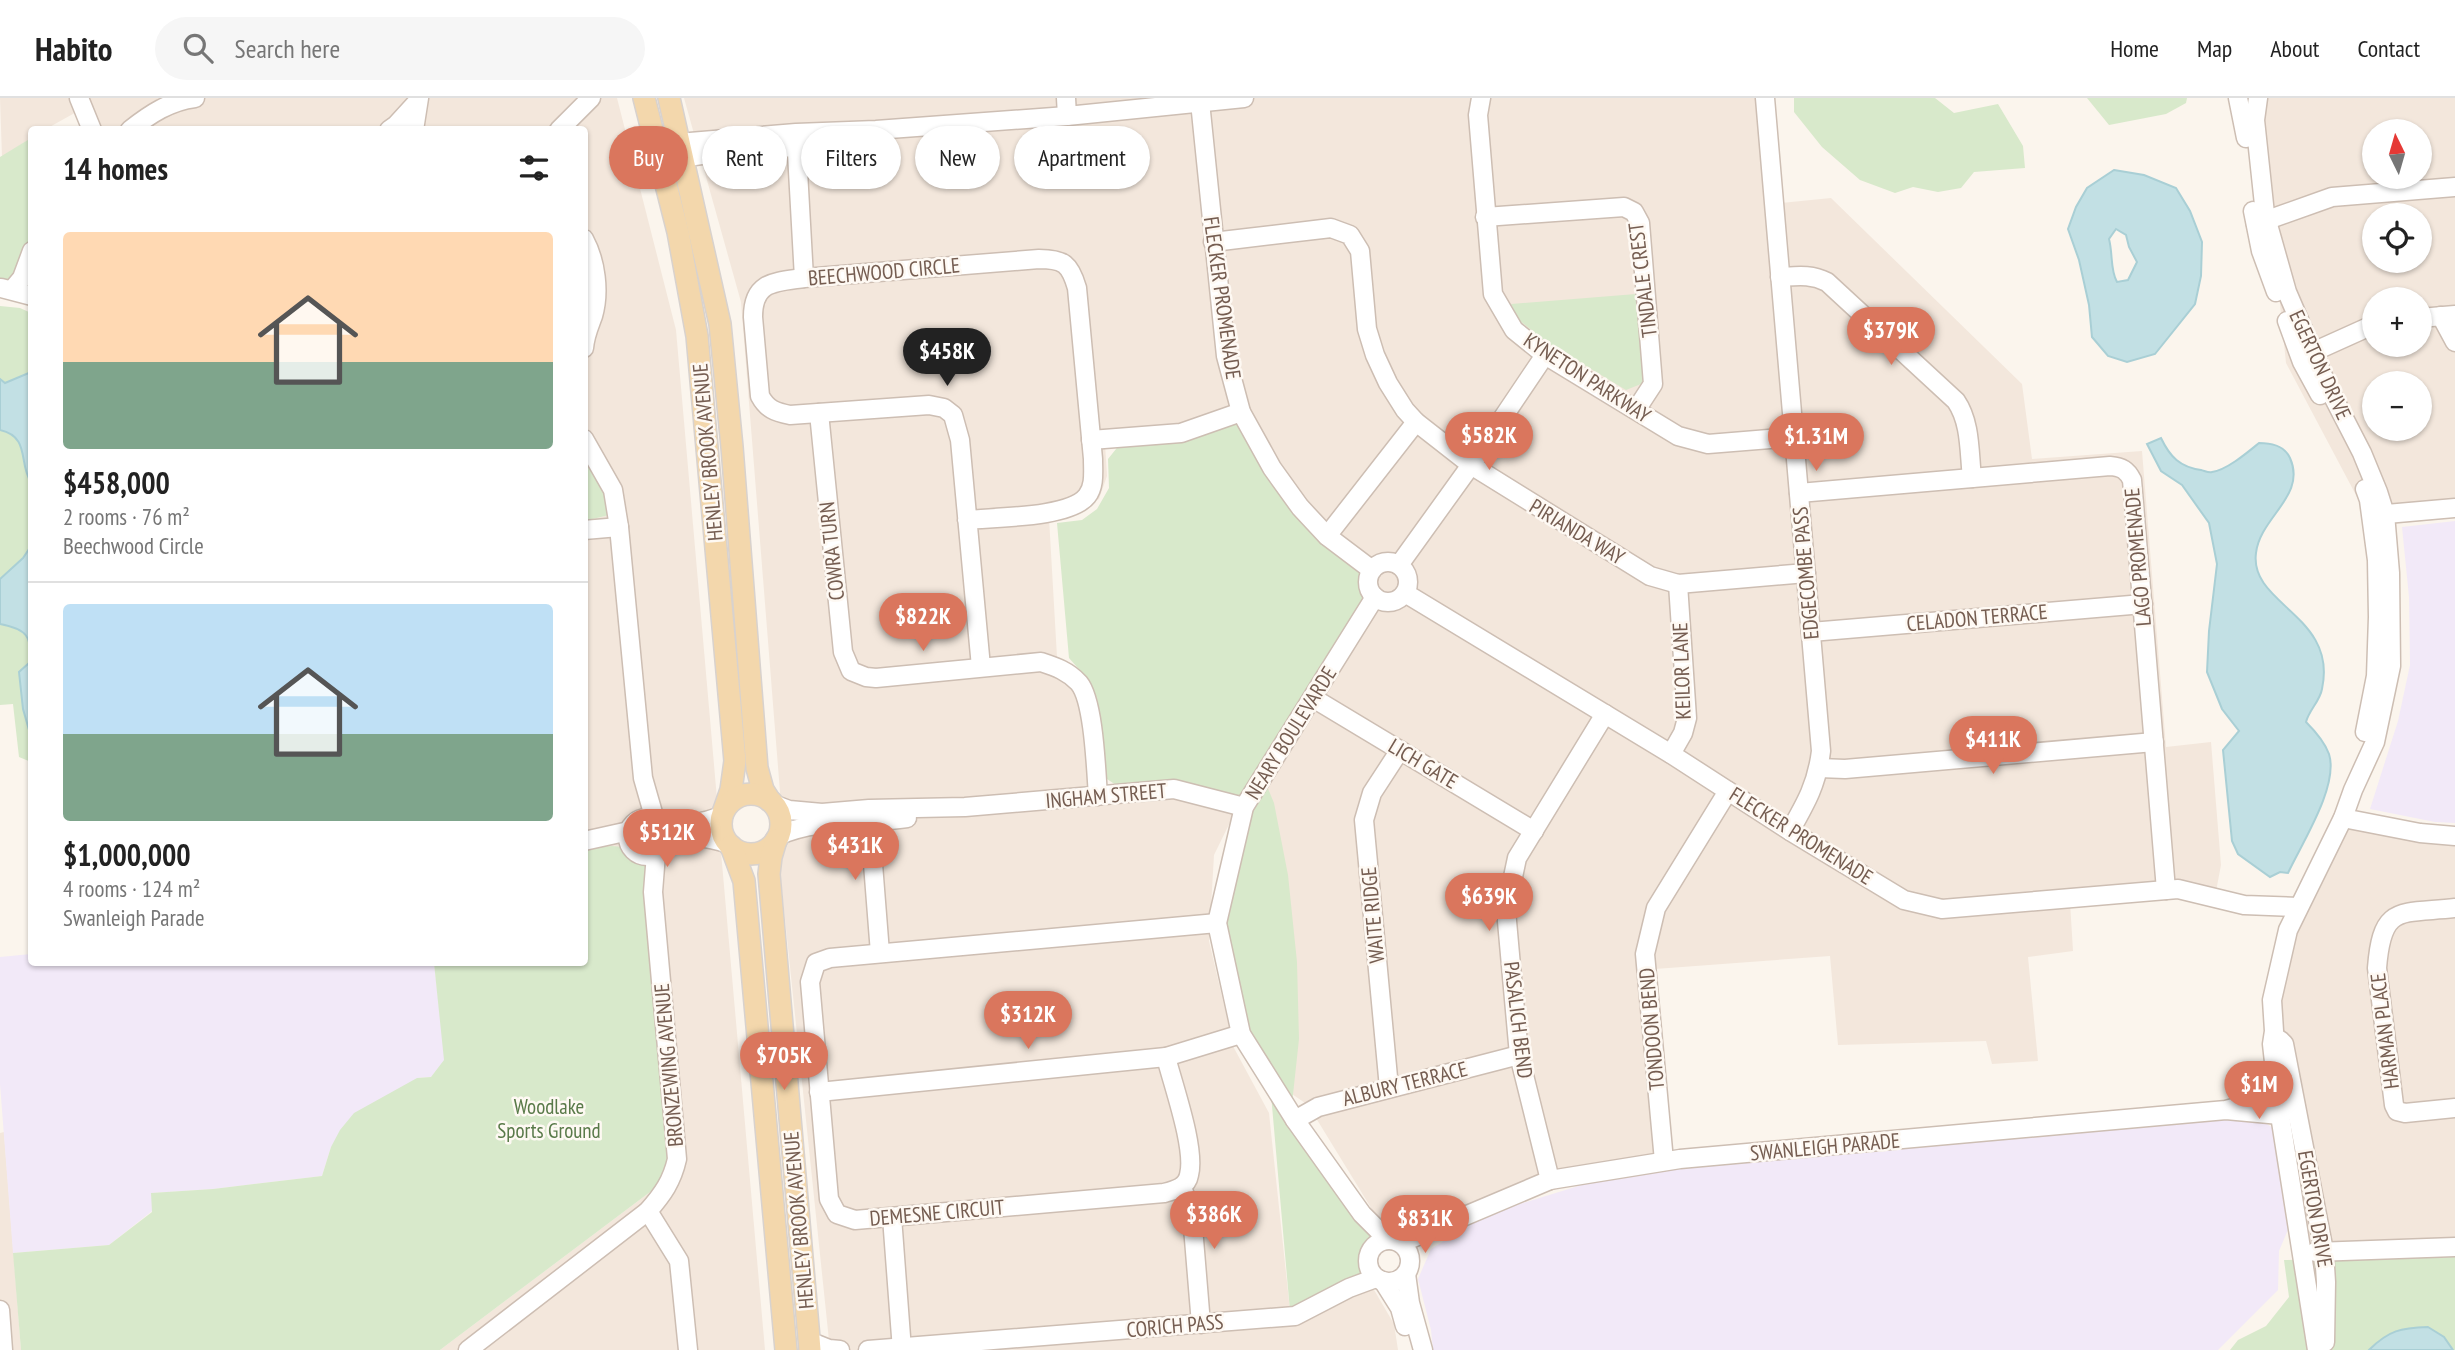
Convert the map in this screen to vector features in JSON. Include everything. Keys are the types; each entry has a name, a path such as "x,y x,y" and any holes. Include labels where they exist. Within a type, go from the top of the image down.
{"main road":[{"name":"HENLEY BROOK AVENUE","path":"644,98 651,126"},
{"name":"HENLEY BROOK AVENUE","path":"668,98 675,126"},
{"name":"HENLEY BROOK AVENUE","path":"688,181 720,324 757,768 763,790 771,802"},
{"name":"HENLEY BROOK AVENUE","path":"667,189 687,272 705,404 735,761 731,790 723,812"},
{"path":"745,795 762,796 771,802 780,819 777,838 760,852 740,852 730,845 721,829 723,812 729,803 745,795"},
{"name":"HENLEY BROOK AVENUE","path":"777,838 769,874 810,1346"},
{"name":"HENLEY BROOK AVENUE","path":"730,845 744,881 786,1350"}],"street":[{"path":"142,124 178,100 195,98"},
{"path":"563,126 591,98"},
{"path":"688,149 797,140 1067,107 1244,98"},
{"name":"KYNETON PARKWAY","path":"1470,98 1480,106 1485,217 1493,294 1514,330 1545,355 1678,436 1708,444 1794,437"},
{"name":"EGERTON DRIVE","path":"2238,98 2261,222"},
{"name":"EGERTON DRIVE","path":"2258,98 2255,120 2261,251 2369,500 2378,515 2376,676 2353,790 2343,818 2288,930 2272,1000 2272,1044 2280,1115 2317,1350"},
{"path":"404,126 419,99"},
{"name":"EDGECOMBE PASS","path":"1765,99 1821,751 1811,794 1790,831"},
{"name":"FLECKER PROMENADE","path":"1200,102 1226,356 1241,412 1272,468 1300,507 1327,536 1372,570"},
{"path":"82,104 90,126"},
{"path":"82,104 103,126"},
{"path":"797,140 804,278"},
{"path":"2261,222 2332,197 2455,187"},
{"name":"TINDALE CREST","path":"1485,217 1625,207 1634,212 1640,223 1653,384 1636,410"},
{"name":"PIRIANDA WAY","path":"1213,242 1331,228 1350,235 1360,250 1367,329 1375,355 1394,392 1416,422 1471,465 1650,576 1678,584 1806,573"},
{"path":"588,250 595,268 596,302 588,327"},
{"name":"BEECHWOOD CIRCLE","path":"967,520 1064,510 1086,498 1092,488 1091,440 1077,288 1073,275 1063,262 1039,259 804,278 764,287 753,304 760,396 764,405 775,412 790,415 929,405 944,408 953,415 960,440 967,520 982,667"},
{"path":"6,289 22,278 28,262"},
{"path":"1780,277 1816,276 1827,282 1956,401 1963,411 1967,426 1972,478"},
{"path":"6,289 28,292"},
{"path":"2448,315 2455,342"},
{"path":"2307,355 2362,330"},
{"path":"1399,565 1545,355"},
{"path":"1091,440 1181,433 1241,412"},
{"name":"COWRA TURN","path":"819,413 843,652 851,671 866,677 1041,662 1064,670 1081,685 1088,703 1098,796"},
{"path":"1327,536 1416,422"},
{"path":"588,446 613,490 619,527 643,778 658,821 666,834 655,852"},
{"name":"LAGO PROMENADE","path":"1799,493 2110,466 2120,467 2128,472 2132,480 2166,890"},
{"path":"2378,515 2455,508"},
{"path":"588,530 619,527"},
{"path":"1388,561 1399,565 1404,569 1409,581 1405,593 1395,601 1381,601 1375,597 1368,587 1372,570 1376,565 1388,561"},
{"name":"KEILOR LANE","path":"1671,754 1683,733 1687,718 1678,584"},
{"name":"FLECKER PROMENADE","path":"1405,593 1671,754 1904,900 1942,909 2178,889 2244,905 2298,907"},
{"name":"NEARY BOULEVARDE","path":"1375,597 1244,807 1217,923 1241,1034 1295,1120 1362,1214 1394,1242"},
{"name":"CELADON TERRACE","path":"1811,632 2143,604"},
{"name":"LICH GATE","path":"1313,698 1534,831"},
{"name":"PASALICH BEND","path":"1550,1180 1518,1055 1507,910 1517,858 1605,714"},
{"path":"1819,768 1845,769 2154,742"},
{"name":"WAITE RIDGE","path":"1389,1088 1364,820 1372,793 1400,750"},
{"path":"643,778 631,832 632,850 655,852 694,836 730,845"},
{"name":"INGHAM STREET","path":"777,838 799,828 869,816 1174,789 1244,807"},
{"name":"TONDOON BEND","path":"1664,1161 1645,954 1656,908 1728,791"},
{"name":"INGHAM STREET","path":"771,802 794,811 869,816"},
{"path":"588,841 631,832 649,818 695,824 708,821 723,812"},
{"path":"869,816 880,953"},
{"path":"2343,818 2420,833 2455,836"},
{"name":"BRONZEWING AVENUE","path":"468,1350 648,1211 666,1191 677,1159 653,892 655,852"},
{"name":"FLECKER PROMENADE","path":"2244,905 2288,930"},
{"name":"HARMAN PLACE","path":"2455,908 2404,913 2392,918 2384,926 2377,968 2393,1105 2397,1111 2405,1113 2455,1108"},
{"name":"DEMESNE CIRCUIT","path":"1182,1187 1164,1193 855,1220 837,1214 829,1199 810,982 816,963 823,959 1217,923"},
{"name":"EGERTON DRIVE","path":"2274,1031 2284,1044 2324,1251 2325,1350"},
{"path":"819,1092 1166,1057 1241,1034"},
{"name":"ALBURY TERRACE","path":"1295,1120 1318,1107 1518,1055"},
{"path":"1166,1057 1190,1153 1189,1176 1182,1187 1192,1215 1201,1324"},
{"path":"2278,1096 2295,1104 2280,1115"},
{"name":"SWANLEIGH PARADE","path":"1394,1242 1435,1230 1550,1180 1664,1161 2226,1110 2278,1096"},
{"name":"SWANLEIGH PARADE","path":"2226,1110 2280,1115"},
{"path":"648,1211 678,1261 688,1350"},
{"name":"NEARY BOULEVARDE","path":"1362,1214 1374,1269 1400,1308 1410,1350"},
{"path":"892,1217 902,1349"},
{"name":"SWANLEIGH PARADE","path":"1408,1268 1435,1230"},
{"path":"1408,1268 1396,1281 1374,1269 1378,1243 1394,1242 1408,1251 1410,1303 1423,1350"},
{"path":"2301,1252 2455,1247"},
{"name":"CORICH PASS","path":"869,1350 1295,1315 1349,1288 1374,1269"},
{"path":"0,1310 3,1350"},
{"path":"810,1346 840,1350"}],"shaded area":[{"path":"0,98 617,98 624,126 609,126 609,189 640,189 676,330 765,1350 440,1350 662,1183 588,861 588,520 612,514 588,454 588,126 87,126 80,110 51,126 28,126 28,140 2,157"},
{"path":"684,98 1772,98 1781,203 1831,198 2022,384 2032,459 2142,451 2166,747 2211,742 2221,865 2214,902 2180,895 2070,902 2073,951 2028,957 2038,1061 1992,1064 1986,1041 1838,1045 1830,956 1655,969 1673,1164 1578,1179 1497,1205 1424,1244 1384,1229 1308,1105 1289,1092 1258,777 1367,600 1365,569 1326,545 1238,416 1105,444 1107,476 1099,499 1083,508 1049,518 1057,657 1070,666 1103,789 1241,800 1214,855 1209,941 1234,1048 1269,1113 1291,1320 1370,1283 1394,1324 1398,1350 830,1350 773,804 780,792 741,302 709,189 787,189 787,126 702,126 702,162"},
{"path":"2259,98 2455,98 2455,518 2392,524 2366,514 2286,363"},
{"path":"2455,521 2455,823 2435,822 2370,809 2398,721 2410,665 2409,597 2402,527"},
{"path":"2342,812 2455,830 2455,1253 2301,1257 2268,1001"},
{"path":"28,954 28,966 434,966 445,1060 431,1077 417,1078 331,1147 322,1176 152,1193 152,1211 109,1245 13,1253 0,1084 0,957"},
{"path":"2253,1115 2273,1128 2290,1225 2279,1251 2278,1290 2218,1350 1433,1350 1431,1330 1418,1279 1431,1249 1487,1214 1614,1175"},
{"path":"4,1132 21,1350 0,1350 0,1133"}],"green space":[{"path":"1794,98 1935,98 1954,113 1998,104 2023,146 2025,168 1974,172 1961,188 1938,192 1913,187 1895,193 1860,180 1822,147 1794,112"},
{"path":"2087,98 2187,98 2186,103 2166,114 2109,125"},
{"path":"28,140 28,256 23,271 0,287 0,157"},
{"path":"1636,294 1644,377 1641,384 1626,390 1546,342 1519,320 1511,304"},
{"path":"0,306 28,312 28,761 19,757 13,704 0,705"},
{"path":"1233,423 1243,426 1360,568 1369,596 1246,797 1174,783 1119,787 1104,777 1097,698 1084,675 1069,658 1057,523 1082,520 1097,509 1109,488 1108,459 1120,444"},
{"path":"588,453 599,469 613,514 588,520"},
{"path":"1264,779 1274,803 1288,875 1297,962 1299,1039 1291,1113 1357,1201 1378,1243 1371,1256 1373,1270 1290,1311 1270,1083 1230,994 1224,923 1249,807"},
{"name":"Woodlake Sports Ground","path":"588,848 634,848 647,859 673,1151 662,1183 440,1350 21,1350 13,1253 109,1245 152,1212 151,1193 213,1189 322,1176 331,1147 354,1113 417,1078 431,1077 444,1060 434,966 588,966"},
{"path":"2455,1257 2455,1350 2230,1350 2238,1340 2266,1326 2289,1297 2284,1260"}],"water":[{"path":"2114,170 2144,175 2176,188 2190,211 2202,242 2201,276 2195,304 2155,354 2127,362 2108,356 2092,337 2089,305 2079,260 2068,229 2087,188","holes":["2116,229 2126,235 2137,262 2128,280 2117,282 2113,272 2109,239"]},
{"path":"28,374 28,477 20,445 10,434 0,430 0,379 5,383"},
{"path":"2161,438 2176,460 2208,472 2218,471 2231,464 2259,443 2281,448 2290,458 2294,472 2292,484 2288,495 2259,540 2256,553 2257,571 2266,586 2306,627 2317,644 2323,664 2322,689 2306,722 2325,745 2331,767 2318,814 2288,873 2280,872 2270,877 2238,854 2232,841 2223,750 2239,731 2222,709 2207,672 2217,564 2209,523 2182,485 2161,471 2147,444"},
{"path":"28,550 28,640 22,631 0,624 0,579"},
{"path":"28,664 28,726 23,709 19,672"},
{"path":"2428,1327 2444,1337 2453,1350 2369,1350 2396,1331"}]}
